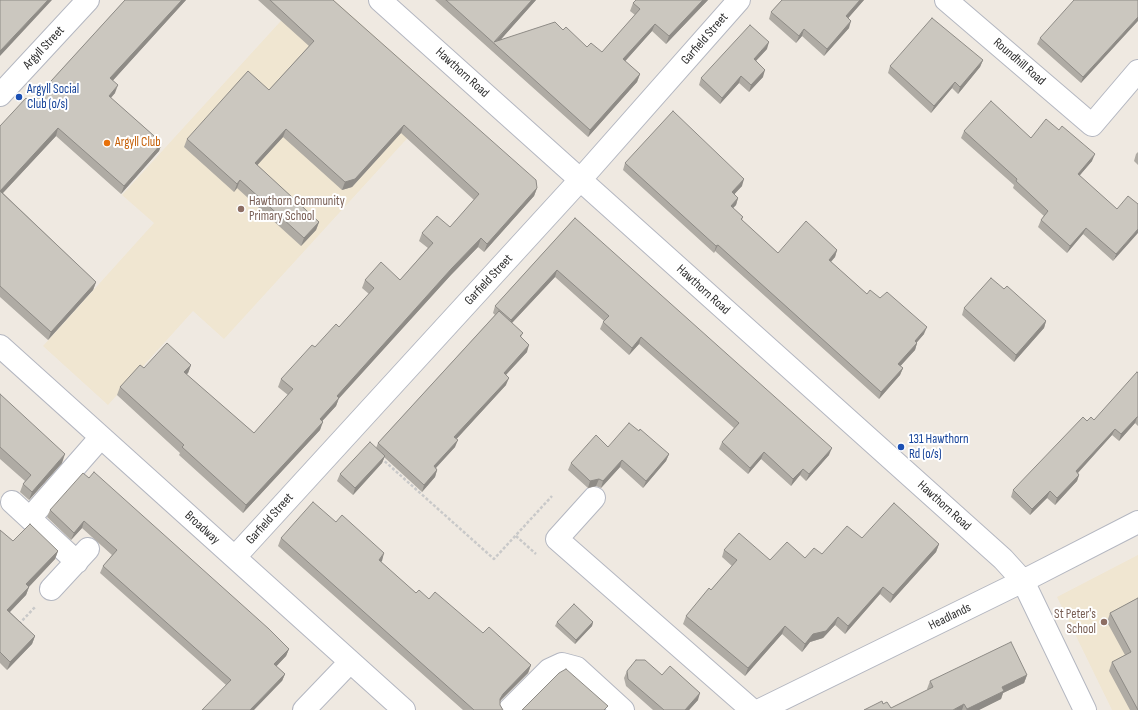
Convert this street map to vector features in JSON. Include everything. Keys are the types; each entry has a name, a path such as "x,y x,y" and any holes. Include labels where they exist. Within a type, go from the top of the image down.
{"street":[{"name":"Argyll Street","path":"0,95 88,0"},
{"name":"Hawthorn Road","path":"380,0 997,554 1023,581 1085,710"},
{"name":"Garfield Street","path":"235,557 580,180 739,0"},
{"name":"Roundhill Road","path":"946,0 1092,125 1138,71"},
{"name":"Broadway","path":"0,346 404,710"},
{"path":"30,518 101,437"},
{"path":"594,498 557,539 752,710"},
{"path":"12,502 30,518 82,555 51,589"},
{"name":"Headlands","path":"760,710 1023,581 1138,522"},
{"path":"304,710 350,662"},
{"path":"509,710 549,670 562,664 577,668 623,710"}],"path":[{"path":"379,456 494,559 552,496"},
{"path":"13,621 18,625 51,589"}],"shaded area":[{"name":"Hawthorn Community Primary School","path":"300,0 334,0 444,98 224,339 193,311 108,405 43,346 154,223 122,195"},
{"name":"St Peter's School","path":"1138,555 1138,710 1112,710 1057,597"}],"building":[{"path":"0,0 48,0 0,51"},
{"path":"125,0 182,0 110,78 118,85 109,96 162,143 124,186 58,128 0,191 0,126 26,98 31,103"},
{"path":"270,0 333,0 536,180 537,188 487,244 481,238 452,268 337,396 339,398 320,419 323,422 246,505 182,447 184,445 120,387 140,365 144,368 167,343 191,365 184,372 254,433 293,389 281,379 312,345 315,347 336,324 339,327 374,288 365,280 381,262 400,280 433,243 422,233 437,216 450,227 479,194 404,125 355,179 345,182 286,129 255,163 319,222 304,238 240,180 237,184 187,139 248,71 269,90 314,41"},
{"path":"446,0 532,0 494,42 555,22 563,30 566,27 587,47 591,43 602,52 640,9 633,3 636,0 703,0 669,36 655,24 623,59 640,74 590,130"},
{"path":"782,0 860,0 846,16 851,21 827,49 804,29 799,36 771,12"},
{"path":"1074,0 1138,0 1138,17 1083,77 1040,38"},
{"path":"932,18 983,60 960,87 955,82 934,106 890,66"},
{"path":"750,25 769,42 754,59 765,70 751,85 741,76 722,98 701,78"},
{"path":"991,101 1031,138 1046,119 1059,130 1062,126 1095,154 1078,174 1117,209 1128,196 1138,204 1138,229 1116,254 1086,228 1070,246 1041,220 1048,211 1016,181 1017,179 964,131"},
{"path":"673,111 744,179 732,192 738,198 731,206 743,217 741,219 778,253 806,221 837,250 829,260 867,294 870,290 880,298 887,292 927,327 915,341 917,343 898,364 903,368 881,392 625,163"},
{"path":"0,191 96,282 51,332 0,286"},
{"path":"575,218 832,448 809,474 803,469 793,479 764,452 750,468 722,442 739,423 641,337 632,348 603,322 609,316 557,270 511,320 495,306"},
{"path":"991,278 1004,289 1007,286 1046,321 1016,355 964,308"},
{"path":"499,311 523,333 520,336 529,345 504,373 509,378 454,437 458,440 434,466 437,470 424,485 378,443"},
{"path":"1137,372 1138,417 1121,434 1115,429 1076,471 1079,475 1057,498 1050,491 1032,509 1013,490 1083,417 1087,421 1091,417 1094,420"},
{"path":"0,394 65,454 32,492 23,484 31,475 0,447"},
{"path":"629,423 639,431 640,429 669,454 646,481 622,460 603,481 599,479 590,481 571,463 596,435 608,447"},
{"path":"370,442 385,456 355,488 340,474"},
{"path":"94,472 269,629 289,649 274,664 285,674 250,710 202,710 231,680 103,566 117,550 84,521 74,533 50,510 83,473 89,478"},
{"path":"313,502 336,522 342,515 384,553 379,560 416,593 419,590 429,599 435,592 483,633 489,627 531,665 503,694 500,699 500,705 503,710 474,710 281,538"},
{"path":"894,503 939,544 893,595 883,587 848,626 838,617 826,631 813,634 805,644 785,626 748,668 686,616 709,588 711,590 737,560 724,550 739,533 770,560 787,542 805,558 814,548 822,554 847,526 862,538"},
{"path":"30,524 58,551 26,584 29,587 7,610 35,636 10,662 0,652 0,530 13,541"},
{"path":"1138,598 1138,710 1112,662 1131,652 1110,613"},
{"path":"574,604 593,622 576,640 557,622"},
{"path":"1011,642 1027,675 1002,687 1004,691 967,709 964,704 953,710 864,710 882,701 883,704 887,702 891,708 933,687 930,681"},
{"path":"636,660 645,660 662,675 670,666 700,693 685,710 664,710 628,679 627,671"},
{"path":"566,669 608,706 604,710 522,710 559,673"}],"place":[{"name":"Argyll Social Club (o/s)","path":"19,97"},
{"name":"Argyll Club","path":"107,143"},
{"name":"Hawthorn Community Primary School","path":"241,209"},
{"name":"131 Hawthorn Rd (o/s)","path":"901,447"},
{"name":"St Peter's School","path":"1104,622"}]}
